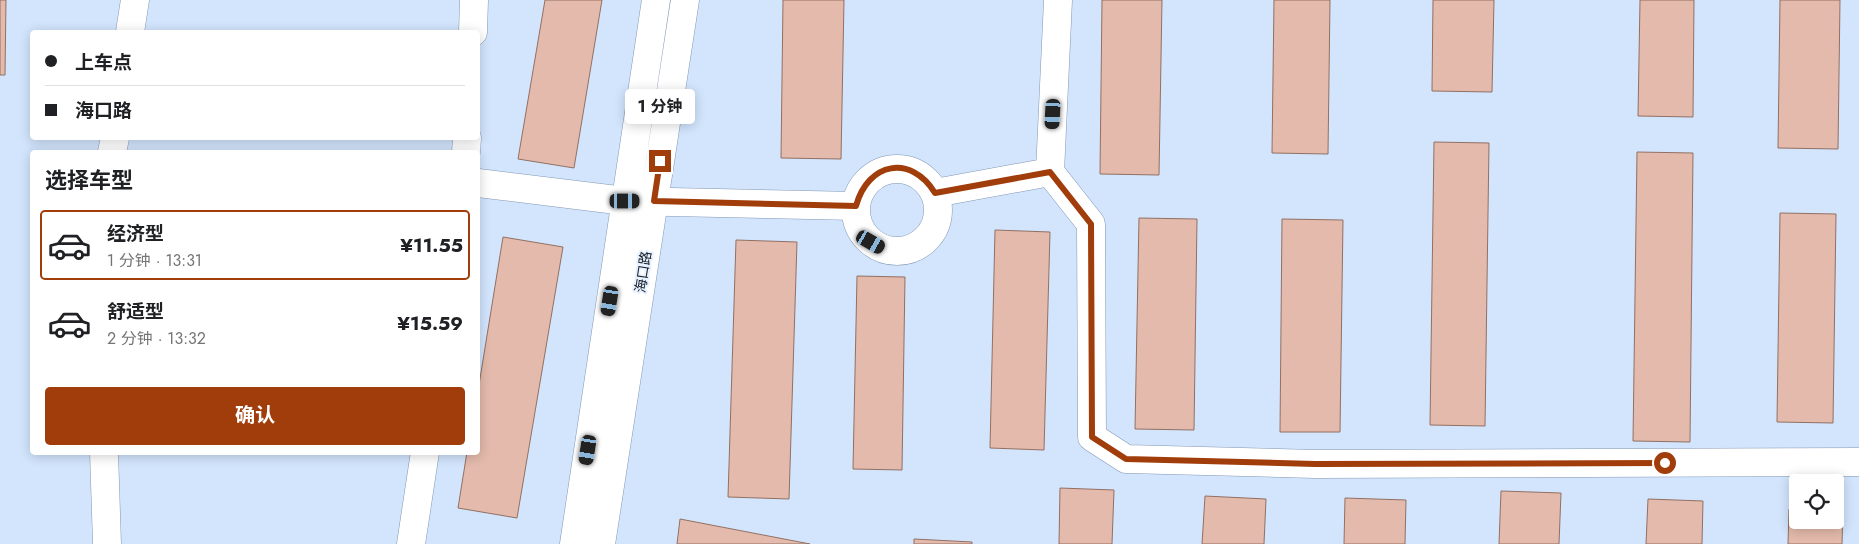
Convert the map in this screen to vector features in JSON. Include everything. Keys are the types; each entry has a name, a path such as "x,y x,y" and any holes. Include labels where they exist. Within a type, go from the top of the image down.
{"street":[{"path":"130,30 135,0"},
{"path":"473,30 474,0"},
{"name":"海口路","path":"574,544 656,0"},
{"name":"海口路","path":"601,544 685,0"},
{"path":"1058,0 1050,172 1091,224 1092,437 1126,459 1315,464 1859,462"},
{"path":"891,169 904,169 917,173 928,182 935,193 939,207 937,221 932,233 922,243 910,250 896,252 883,249 871,242 862,232 856,219 859,192 867,181 878,173 891,169"},
{"path":"935,193 1050,172"},
{"path":"480,183 625,201 856,206"},
{"path":"104,455 107,544"},
{"path":"412,544 425,455"}],"building":[{"path":"0,0 6,0 5,75 0,75"},
{"path":"545,0 602,0 574,168 518,159"},
{"path":"783,0 844,0 841,159 781,158"},
{"path":"1102,0 1162,0 1159,175 1100,174"},
{"path":"1274,0 1330,0 1328,154 1272,153"},
{"path":"1433,0 1494,0 1492,92 1432,91"},
{"path":"1640,0 1694,0 1693,117 1638,116"},
{"path":"1780,0 1840,0 1838,149 1778,148"},
{"path":"1434,142 1489,143 1485,426 1430,425"},
{"path":"1637,152 1693,153 1690,442 1633,441"},
{"path":"1780,213 1836,214 1833,423 1777,422"},
{"path":"1139,218 1197,219 1194,430 1135,429"},
{"path":"1282,219 1343,220 1340,432 1280,432"},
{"path":"995,230 1050,232 1044,450 990,448"},
{"path":"503,237 563,247 517,518 458,508 467,455 480,455 480,379"},
{"path":"736,240 797,242 789,499 728,497"},
{"path":"857,276 905,277 902,470 853,469"},
{"path":"1060,488 1114,490 1112,544 1059,544"},
{"path":"1501,491 1561,493 1559,544 1499,544"},
{"path":"1205,496 1266,499 1264,544 1202,544"},
{"path":"1345,498 1406,500 1405,544 1344,544"},
{"path":"1648,499 1703,501 1702,544 1646,544"},
{"path":"1789,509 1789,529 1842,529 1842,544 1788,544"},
{"path":"680,519 810,544 677,544"},
{"path":"914,539 972,542 972,544 914,544"}],"route":[{"path":"660,161 654,201 856,206 859,192 867,181 878,173 891,169 904,169 917,173 928,182 935,193 1050,172 1091,224 1092,437 1126,459 1315,464 1665,463"}]}
